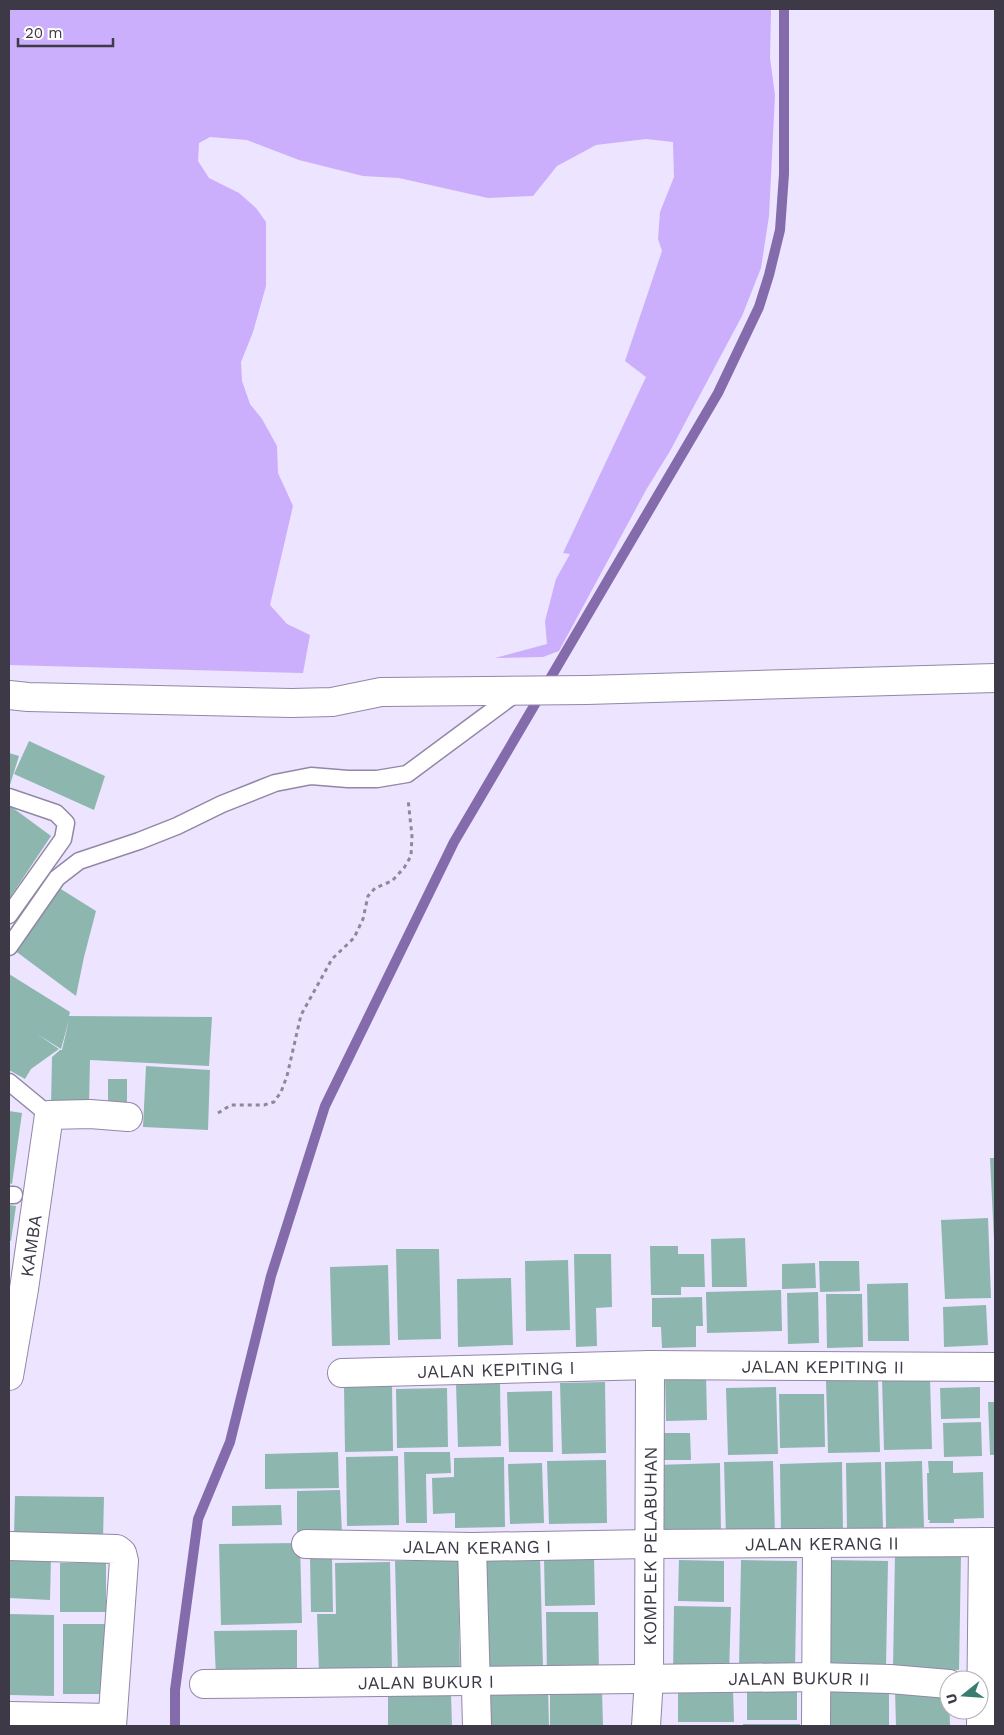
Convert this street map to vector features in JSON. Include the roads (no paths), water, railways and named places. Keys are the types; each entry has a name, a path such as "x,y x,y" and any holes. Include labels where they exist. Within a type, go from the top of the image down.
{"street":[{"path":"9,695 28,697 332,702 381,692 587,690 995,678"},
{"path":"49,1115 90,1114 128,1117"},
{"name":"KAMBA","path":"9,1376 16,1288 49,1115"},
{"name":"JALAN KEPITING II","path":"650,1365 995,1367"},
{"name":"JALAN KEPITING I","path":"342,1373 650,1365"},
{"name":"KOMPLEK PELABUHAN","path":"646,1726 649,1678 650,1365"},
{"path":"981,1670 989,1542"},
{"name":"JALAN KERANG II","path":"649,1544 989,1542"},
{"path":"816,1726 817,1543"},
{"name":"JALAN KERANG I","path":"306,1544 472,1547 649,1544"},
{"path":"9,1546 116,1549 122,1553 124,1561 112,1722 9,1716"},
{"path":"472,1547 477,1726"},
{"name":"JALAN BUKUR II","path":"649,1678 817,1677 890,1679 939,1683"},
{"name":"JALAN BUKUR I","path":"204,1684 477,1682 649,1678"}],"lane":[{"path":"9,947 57,878 79,861 177,826 222,804 275,783 312,776 376,779 408,774 521,690"},
{"path":"9,797 56,813 66,823 64,838 9,915"},
{"path":"9,1082 49,1115"}],"waterway":[{"path":"175,1726 175,1690 198,1519 230,1442 271,1276 325,1106 454,842 718,393 759,307 780,230 784,174 784,9"}]}
